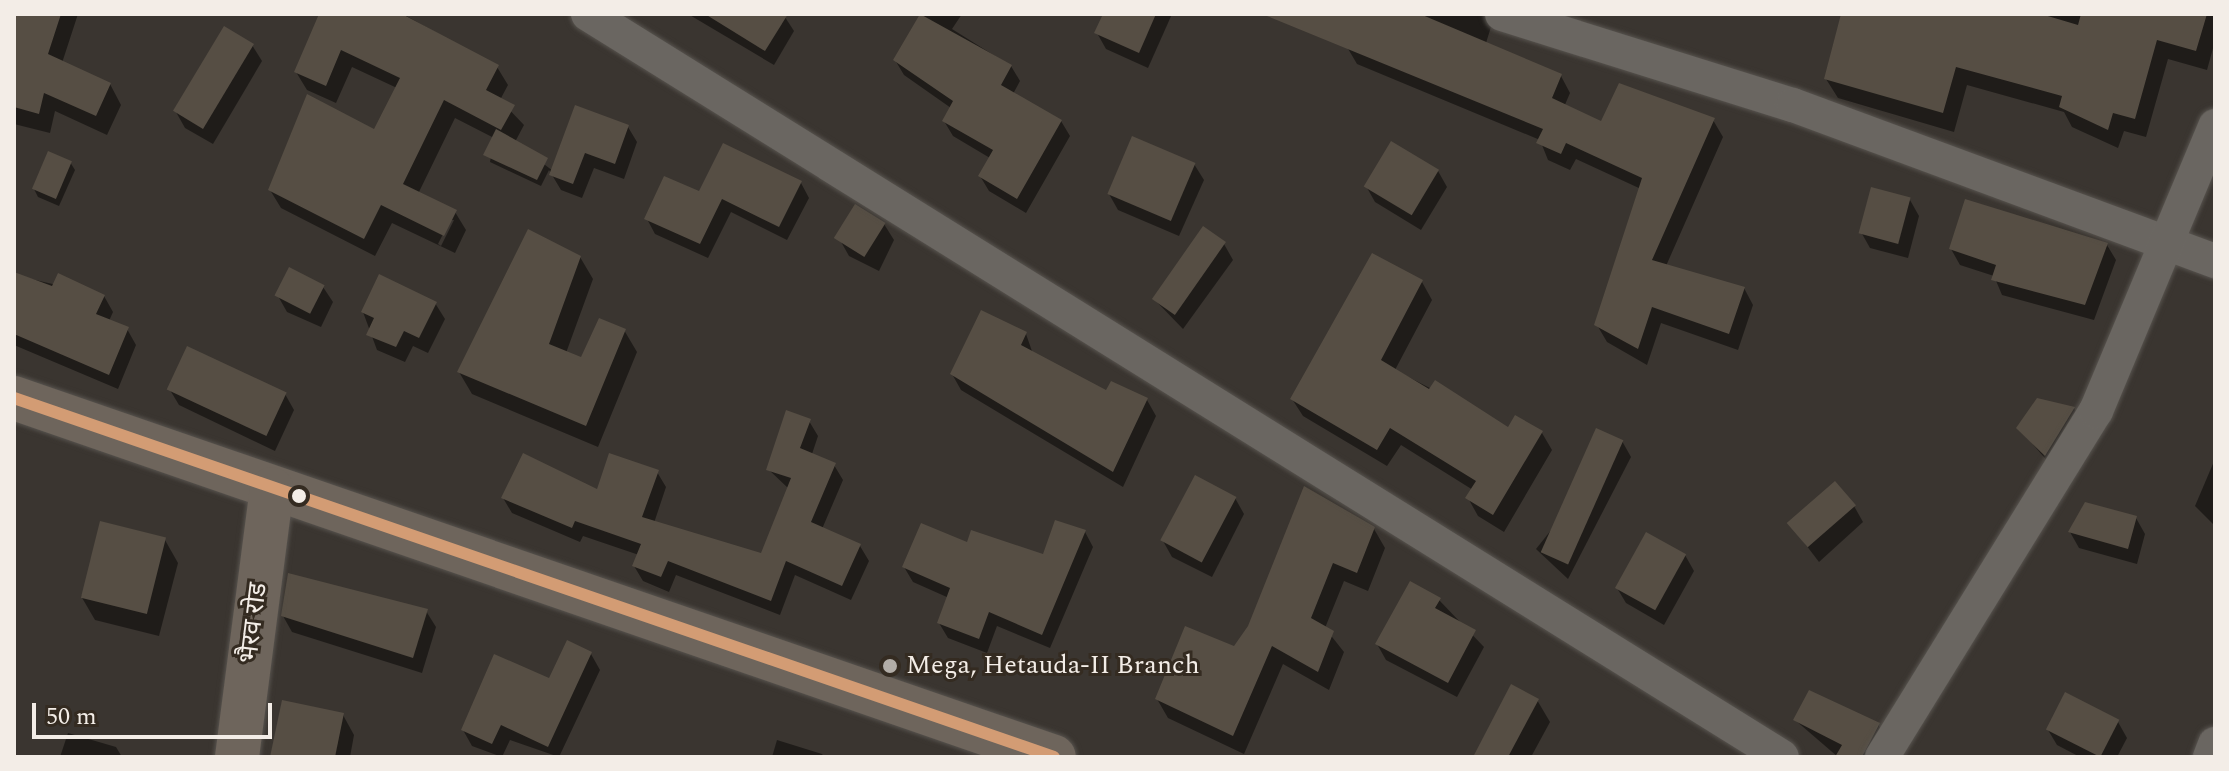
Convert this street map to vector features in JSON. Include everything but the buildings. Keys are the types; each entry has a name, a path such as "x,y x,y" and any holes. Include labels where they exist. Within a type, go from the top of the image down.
{"main road":[{"path":"14,398 1054,757"},
{"name":"भैरव रोड","path":"237,757 272,489"}],"street":[{"path":"588,14 1782,757"},
{"path":"1502,14 1793,105 2169,238 2215,261"},
{"path":"1882,757 2096,411 2215,126"},
{"path":"2210,757 2215,744"}],"transit line":[{"path":"14,398 1054,757"}],"place":[{"name":"Mega, Hetauda-II Branch","path":"890,666"}]}
